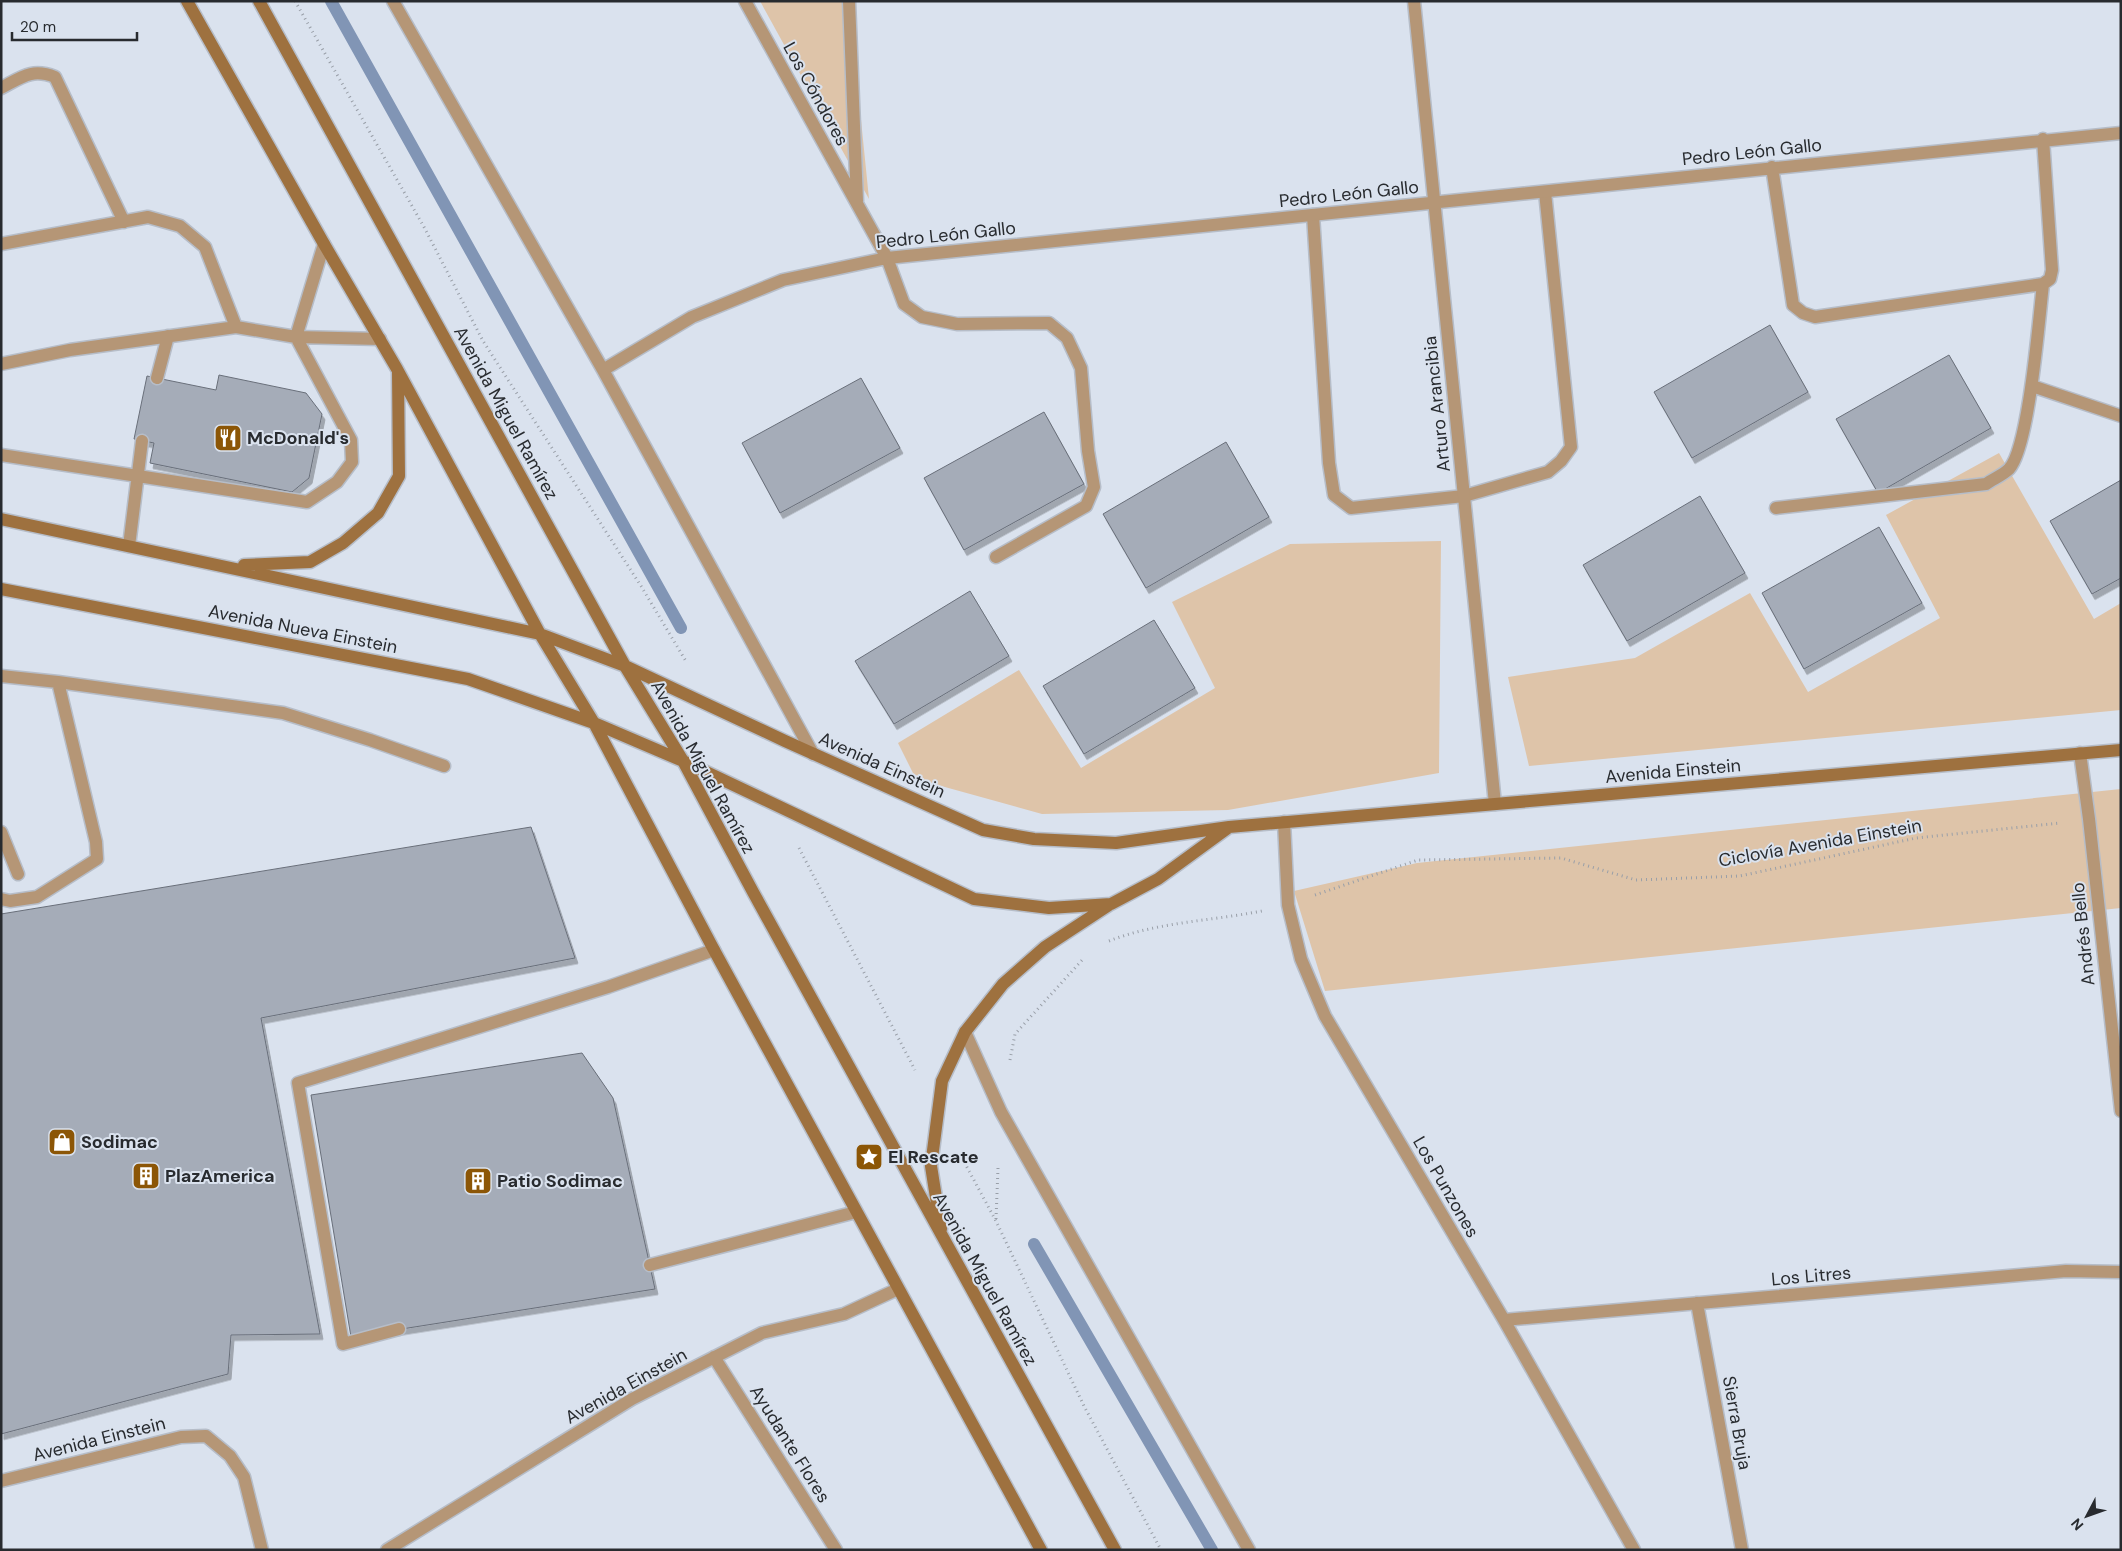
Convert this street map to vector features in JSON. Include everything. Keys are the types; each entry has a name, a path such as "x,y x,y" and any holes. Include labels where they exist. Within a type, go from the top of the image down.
{"main road":[{"path":"187,1 324,244 398,369 540,634 594,723 714,950 1041,1550"},
{"name":"Avenida Miguel Ramírez","path":"259,1 625,666 683,761 943,1239 1115,1550"},
{"path":"225,566 310,562 343,543 378,513 399,476 398,369"},
{"path":"1,518 540,634"},
{"name":"Avenida Nueva Einstein","path":"1,589 468,679 594,723"},
{"name":"Avenida Einstein","path":"540,634 625,666 813,754 983,830 1034,839 1116,843 1229,827 2121,750"},
{"path":"594,723 683,761 974,899 1049,908 1111,904"},
{"path":"943,1239 931,1166 942,1081 965,1032 1003,984 1045,947 1111,904 1158,879 1229,827"}],"street":[{"path":"393,1 603,370 813,754"},
{"name":"Los Cóndores","path":"745,1 887,258 904,304 922,316 957,324 1049,323 1067,338 1081,368 1088,451 1094,487 1086,506 996,557"},
{"name":"Los Cóndores","path":"849,1 857,205"},
{"name":"Arturo Arancibia","path":"1414,1 1495,804"},
{"path":"1,88 30,73 43,72 55,77 124,222"},
{"name":"Pedro León Gallo","path":"603,370 692,317 783,280 887,258 1545,192 2043,139 2121,133"},
{"path":"1772,167 1793,305 1815,317 2043,284 2050,279 2052,270 2043,139"},
{"path":"1313,215 1329,462 1334,495 1351,508 1464,496 1548,472 1561,461 1571,447 1545,192"},
{"path":"1,244 148,217 180,226 205,247 236,327"},
{"path":"1,454 307,502 337,482 352,462 351,440 296,337 324,244"},
{"path":"1776,508 1986,484 2009,469 2019,448 2032,386 2043,284"},
{"path":"1,364 70,350 236,327 296,337 380,339"},
{"path":"157,378 168,336"},
{"path":"2032,386 2121,416"},
{"path":"129,546 142,441"},
{"path":"1,676 283,713 370,740 444,766"},
{"path":"1,899 37,897 97,859 96,842 58,682"},
{"name":"Andrés Bello","path":"2080,753 2121,1111"},
{"name":"Los Punzones","path":"1284,822 1288,905 1301,959 1325,1016 1504,1320 1634,1550"},
{"path":"1,832 18,874"},
{"path":"399,1329 343,1344 298,1083 608,987 714,950"},
{"path":"965,1032 1001,1112 1249,1550"},
{"path":"650,1265 856,1212"},
{"name":"Los Litres","path":"1504,1320 2066,1271 2121,1272"},
{"name":"Avenida Einstein","path":"387,1550 632,1399 714,1357 762,1333 844,1314 898,1289"},
{"name":"Sierra Bruja","path":"1697,1303 1742,1550"},
{"name":"Ayudante Flores","path":"714,1357 836,1550"},
{"name":"Avenida Einstein","path":"1,1480 181,1437 206,1436 230,1456 244,1477 262,1550"}],"path":[{"name":"Ciclovía Avenida Einstein","path":"1102,944 1129,933 1157,927 1288,905 1418,860 1561,858 1636,880 1740,876 1916,838 2089,820"},
{"path":"1010,1063 1015,1034 1086,955"},
{"path":"996,1221 999,1161"}],"shaded area":[{"path":"760,1 849,1 869,199"},
{"path":"1999,453 2094,619 2121,603 2121,710 1529,766 1508,677 1635,658 1750,593 1808,692 1940,618 1886,515"},
{"path":"1441,541 1439,773 1228,810 1042,814 916,779 898,743 1019,670 1081,768 1215,688 1172,602 1290,544"},
{"path":"2121,789 2121,908 1325,991 1294,891 1417,863"}],"building":[{"path":"1770,325 1808,392 1692,458 1654,392"},
{"path":"1949,355 1991,428 1878,493 1836,419"},
{"path":"219,375 306,393 322,414 309,478 292,492 150,463 154,443 134,439 147,376 216,390"},
{"path":"861,378 900,448 780,513 742,443"},
{"path":"1044,412 1084,484 964,550 924,478"},
{"path":"1226,442 1269,517 1146,588 1103,514"},
{"path":"2121,480 2121,578 2092,594 2050,521"},
{"path":"1700,496 1745,573 1627,641 1583,565"},
{"path":"1879,527 1922,603 1804,669 1762,593"},
{"path":"970,591 1009,656 894,724 855,661"},
{"path":"1154,620 1195,688 1084,754 1043,686"},
{"name":"PlazAmerica","path":"531,827 575,958 261,1018 320,1334 231,1335 228,1374 1,1434 1,914"},
{"name":"Patio Sodimac","path":"582,1053 613,1098 655,1289 351,1337 311,1095"}],"waterway":[{"path":"331,1 681,628"},
{"path":"1034,1244 1212,1550"}],"place":[{"name":"McDonald's","path":"228,438"},
{"name":"Sodimac","path":"62,1142"},
{"name":"El Rescate","path":"869,1157"},
{"name":"PlazAmerica","path":"146,1176"},
{"name":"Patio Sodimac","path":"478,1181"}]}
